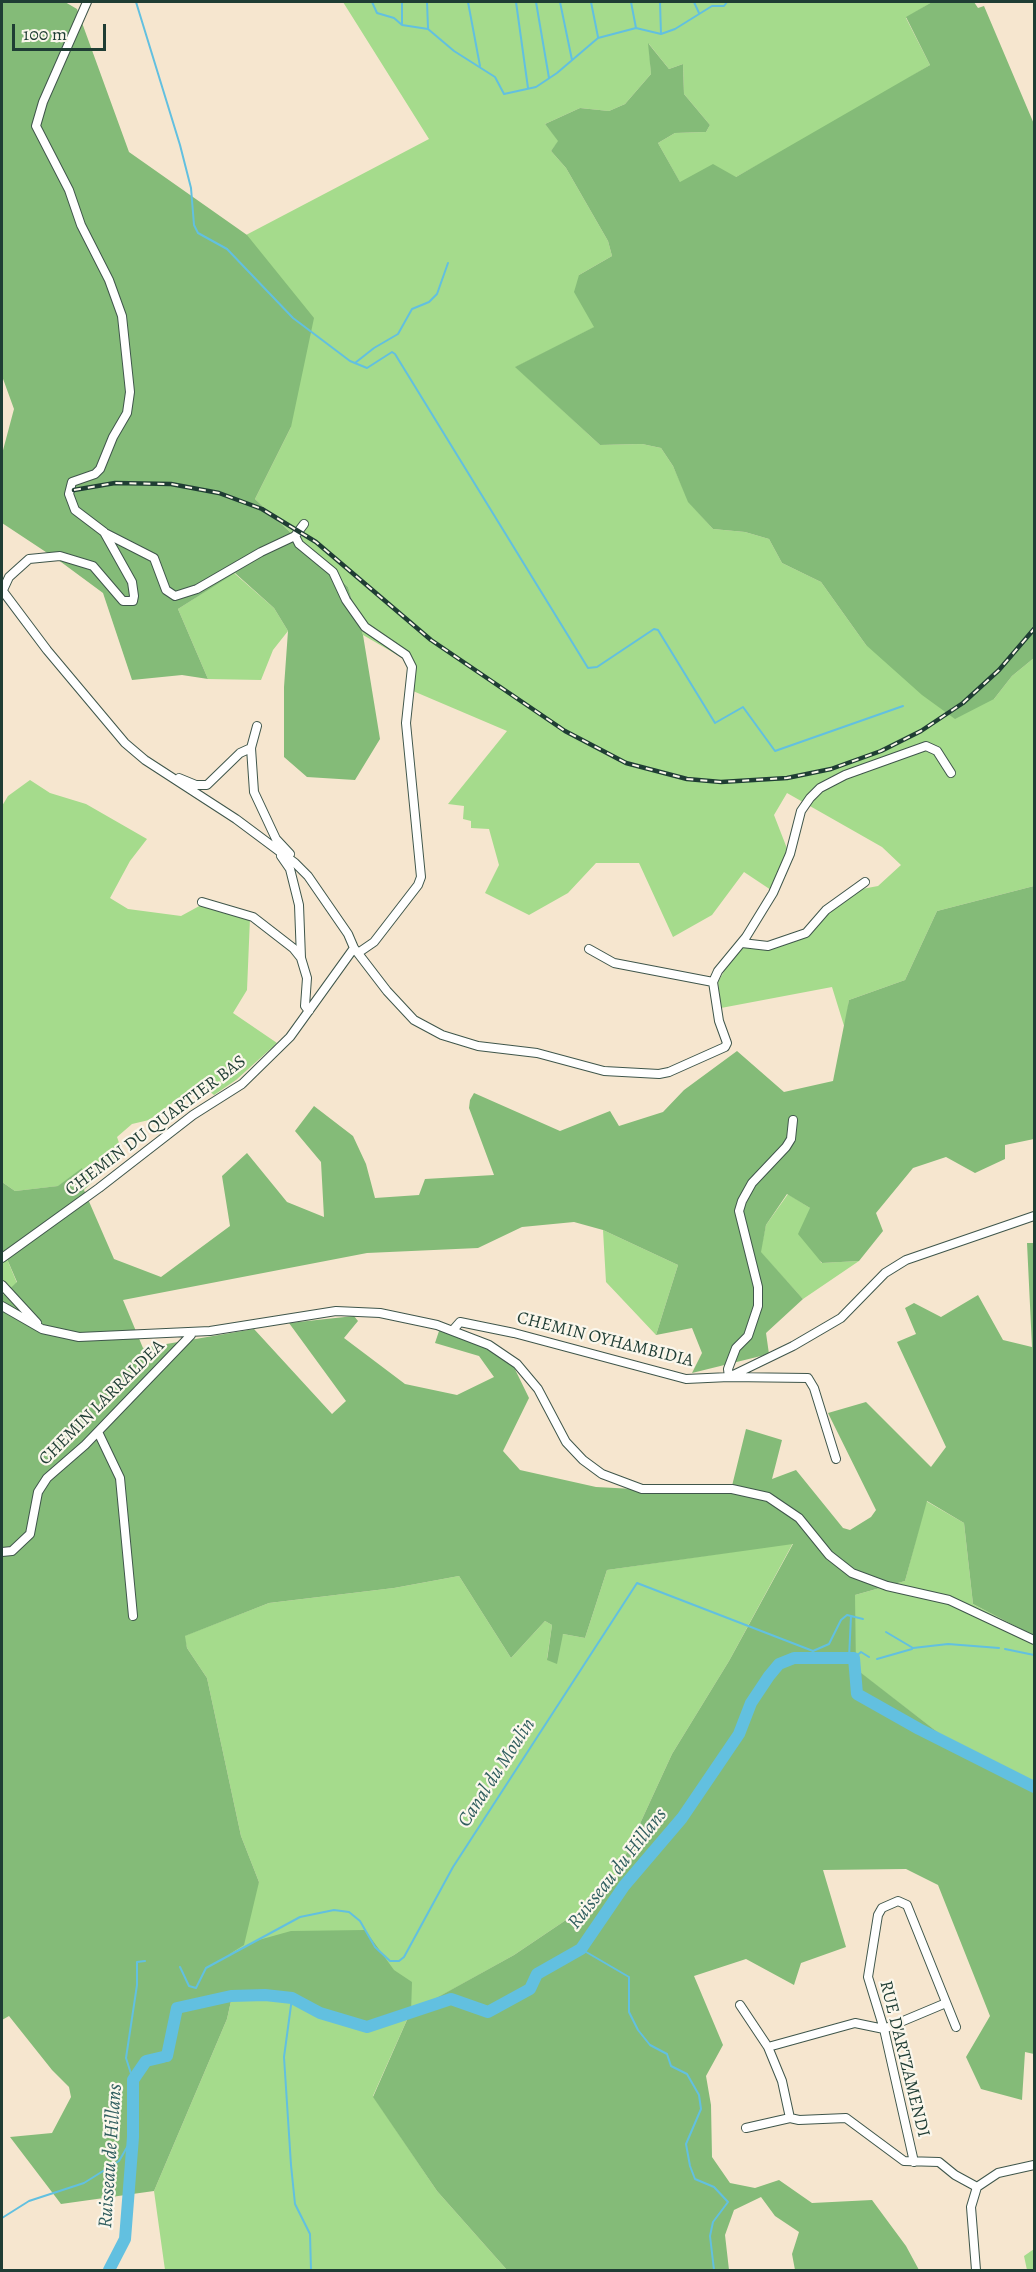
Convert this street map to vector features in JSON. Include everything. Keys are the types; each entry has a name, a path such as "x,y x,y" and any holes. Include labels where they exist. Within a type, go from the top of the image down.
{"street":[{"path":"87,2 43,102 36,126 69,190 81,225 109,280 122,316 130,392 127,412 113,437 100,469 95,474 72,482 69,494 75,510 104,532 154,558 166,590 175,596 197,589 261,552 295,536 304,524"},
{"path":"104,532 132,582 133,601 123,601 93,566 60,556 29,559 9,577 2,590 102,717 134,751 275,847 308,876 348,934 356,950 387,991 414,1020 428,1028 478,1046 537,1053 604,1071 659,1074 722,1051 727,1043 719,1021 713,982 718,971 742,943 773,893 790,854 801,811 820,788 845,775 926,746 937,751 951,773"},
{"name":"CHEMIN DU QUARTIER BAS","path":"2,1258 99,1188 193,1115 242,1084 290,1037 356,950 374,942 418,885 421,877 421,859 413,816 406,723 412,667 406,655 365,627 346,600 333,572 299,544 295,536"},
{"path":"257,726 251,748 254,792 276,839 295,863"},
{"path":"166,774 196,785 207,785 240,753 251,748"},
{"path":"275,847 290,868 293,877 302,925 301,958 307,978 306,1006 309,1011"},
{"path":"742,943 768,946 806,933 826,910 865,882"},
{"path":"202,902 254,917 293,948 301,958"},
{"path":"589,948 614,963 713,982"},
{"path":"793,1120 791,1139 752,1183 739,1211 758,1287 758,1306 748,1336 736,1348 728,1369 729,1377 808,1378 814,1388 836,1459"},
{"name":"CHEMIN OYHAMBIDIA","path":"453,1330 460,1322 514,1333 686,1379 729,1377 772,1357 842,1318 885,1273 906,1260 1035,1216"},
{"path":"2,1285 42,1329"},
{"path":"2,1306 42,1329 91,1338 191,1332 336,1311 390,1315 453,1330 489,1346 517,1364 537,1389 566,1443 602,1474 642,1489 732,1489 760,1494 791,1510 829,1555 852,1573 886,1586 949,1600 1035,1640"},
{"name":"CHEMIN LARRALDEA","path":"2,1552 12,1551 27,1539 33,1525 38,1492 47,1478 98,1432 191,1335 191,1332"},
{"path":"98,1432 120,1478 133,1616"},
{"name":"RUE D'ARTZAMENDI","path":"914,2162 884,2029 867,1968 878,1914 882,1908 902,1901 907,1905 956,2027"},
{"path":"768,2047 855,2023 884,2029 946,2003"},
{"path":"741,2005 768,2047 782,2080 790,2118"},
{"path":"746,2128 790,2118 799,2121 846,2118 904,2161 939,2162 955,2175 977,2187"},
{"path":"976,2271 971,2207 977,2187 998,2173 1035,2165"}],"green space":[{"path":"2,2 65,2 77,9 129,152 247,235 314,318 291,427 255,499 348,587 363,635 380,739 355,780 307,777 284,757 284,687 288,631 274,608 235,573 178,609 208,679 182,675 132,680 103,593 2,523 2,454 14,409 2,376"},
{"path":"343,2 932,2 906,18 930,65 853,112 691,202 658,143 675,133 706,132 710,125 684,94 683,64 669,69 649,44 651,74 625,104 609,111 580,108 545,124 559,141 551,151 566,168 608,241 612,256 579,275 595,327 516,367 600,445 642,444 661,448 673,466 689,502 713,529 745,532 769,539 782,563 821,582 866,645 994,699 1012,676 1034,658 1034,886 937,911 905,980 849,1000 845,1029 832,987 721,1008 718,982 728,964 742,948 780,946 806,934 831,909 862,889 878,886 901,865 882,847 787,793 774,815 788,851 771,890 744,872 712,915 673,937 639,863 596,863 568,893 529,915 485,893 499,865 489,829 471,828 471,821 463,819 464,806 448,804 507,731 413,691 406,660 363,635 348,587 255,499 291,427 246,235 429,139"},
{"path":"932,2 974,2 978,8 984,6 1034,124 1034,658 1012,676 994,699 955,719 922,695 866,645 821,582 782,563 769,539 745,532 713,529 688,502 673,466 661,448 642,444 600,445 515,367 594,327 574,292 579,275 612,256 608,241 566,168 551,151 558,141 545,124 580,108 609,111 625,104 651,74 648,43 669,69 683,64 684,94 710,125 706,132 675,133 658,143 680,182 713,164 736,177 930,65 906,17"},
{"path":"234,573 274,608 288,631 273,650 261,680 208,679 178,609"},
{"path":"30,780 50,793 86,804 147,839 130,861 110,898 128,909 181,916 203,904 250,918 247,990 233,1013 277,1043 236,1080 214,1095 199,1083 149,1120 132,1124 117,1137 123,1154 84,1190 82,1169 59,1186 15,1191 2,1182 2,806 8,796"},
{"path":"1034,886 1034,1139 1005,1145 1005,1159 975,1173 946,1157 913,1168 876,1213 883,1231 859,1261 822,1263 798,1234 810,1208 787,1194 766,1225 761,1252 803,1299 766,1333 769,1354 692,1373 702,1353 692,1328 656,1335 678,1265 603,1230 574,1222 522,1227 478,1248 367,1253 123,1300 143,1348 254,1329 332,1414 346,1401 289,1323 354,1316 358,1321 344,1338 405,1384 457,1395 494,1377 479,1356 435,1343 441,1325 510,1359 529,1398 503,1451 520,1470 596,1487 730,1494 746,1429 782,1440 772,1479 796,1470 843,1528 850,1530 871,1517 876,1510 828,1413 866,1402 931,1467 946,1447 897,1342 916,1334 905,1308 914,1303 941,1317 978,1295 1003,1340 1032,1347 1027,1243 1034,1243 1034,1636 973,1604 964,1523 927,1501 905,1581 855,1595 856,1669 967,1755 1034,1786 1034,2054 1025,2052 1022,2100 981,2089 966,2057 990,2016 938,1885 906,1869 823,1870 846,1947 801,1963 794,1985 746,1959 694,1976 723,2045 706,2076 711,2105 712,2157 730,2183 755,2188 779,2180 812,2203 872,2200 906,2246 919,2270 795,2270 792,2254 799,2232 775,2216 761,2197 734,2210 725,2235 729,2270 507,2270 437,2191 373,2097 410,2013 367,2027 320,2013 292,1998 265,1995 231,2001 227,2019 154,2191 61,2204 10,2137 52,2133 71,2097 69,2087 52,2070 9,2016 2,2020 2,1296 17,1282 4,1252 2,1253 2,1182 15,1191 58,1186 82,1168 84,1190 114,1259 161,1277 230,1226 222,1176 247,1153 287,1202 324,1217 321,1162 295,1131 314,1106 353,1136 366,1164 375,1198 419,1195 425,1179 494,1175 469,1108 474,1093 560,1131 610,1111 619,1126 663,1112 684,1090 737,1051 784,1092 833,1081 849,1000 905,980 937,911","holes":["793,1544 729,1661 672,1754 609,1891 514,1955 411,2012 412,1982 394,1970 365,1930 291,1931 255,1941 228,1955 244,1945 259,1882 241,1836 207,1678 187,1648 185,1636 269,1603 394,1588 459,1576 511,1658 545,1621 552,1625 547,1660 557,1664 563,1634 585,1638 607,1570"]},
{"path":"788,1194 810,1208 821,1263 859,1261 803,1299 760,1252 766,1225"},
{"path":"603,1230 678,1265 656,1335 606,1282"},
{"path":"4,1252 17,1283 2,1296 2,1253"},
{"path":"926,1501 964,1523 973,1604 1034,1636 1034,1786 967,1755 855,1669 855,1595 905,1581"},
{"path":"793,1543 729,1661 672,1754 609,1891 514,1955 410,2013 373,2096 437,2191 507,2270 165,2270 154,2191 227,2019 231,2001 191,1998 259,1882 241,1836 207,1678 187,1648 184,1636 269,1603 394,1588 459,1576 511,1658 545,1621 552,1625 547,1659 563,1634 585,1638 607,1570"},
{"path":"1034,2249 1034,2270 1027,2270 1024,2256"}],"waterway":[{"path":"136,2 180,145 191,188 194,225 198,233 227,249 293,318 350,361 367,368 392,352 395,354 588,668 597,667 654,629 658,630 715,723 743,707 775,751 903,706"},
{"path":"372,2 377,13 394,18 402,25 428,29 454,51 495,77 504,94 536,87 557,73 598,38 636,28 661,34 675,29 712,6 724,6 727,2"},
{"path":"402,2 402,25"},
{"path":"427,2 428,28"},
{"path":"468,2 480,66"},
{"path":"516,2 528,88"},
{"path":"536,2 549,78"},
{"path":"560,2 572,60"},
{"path":"591,2 598,37"},
{"path":"631,2 636,28"},
{"path":"660,2 661,34"},
{"path":"694,2 699,13"},
{"path":"355,363 374,348 398,334 412,309 429,302 437,294 448,263"},
{"name":"Canal du Moulin","path":"180,1967 189,1986 196,1988 206,1968 300,1917 334,1910 349,1912 360,1921 375,1947 390,1961 399,1961 404,1957 453,1867 637,1583 813,1651 829,1644 841,1620 847,1615 863,1619"},
{"path":"849,1658 851,1616"},
{"name":"Canal du Moulin","path":"886,1632 913,1648 948,1644 999,1648"},
{"path":"877,1659 912,1649"},
{"name":"Canal du Moulin","path":"1005,1649 1034,1655"},
{"path":"854,1658 861,1652 869,1657"},
{"name":"Ruisseau du Hillans","path":"167,2056 177,2008 231,1996 265,1995 292,1998 320,2013 367,2027 451,1999 488,2012 530,1989 537,1974 581,1949 624,1886 682,1818 739,1734 751,1703 769,1676 779,1664 794,1658 854,1658 857,1694 919,1729 1034,1787"},
{"path":"581,1949 629,1977 629,2012 638,2030 650,2045 667,2054 671,2066 687,2074 699,2095 701,2109 686,2144 690,2166 695,2179 714,2187 728,2202 713,2222 710,2236 714,2270"},
{"name":"Canal du Moulin","path":"133,2080 126,2058 137,1985 137,1962 145,1961"},
{"path":"292,1998 284,2057 291,2165 295,2204 310,2234 311,2270"},
{"name":"Ruisseau de Hillans","path":"109,2270 125,2239 133,2137 133,2080 146,2061 163,2057"},
{"path":"2,2218 29,2201 84,2183 119,2161 133,2137"}],"railway":[{"path":"74,490 115,483 171,484 219,493 262,509 316,542 431,640 565,731 626,763 687,779 721,782 787,778 831,769 881,751 921,731 963,703 999,670 1034,629"}]}
